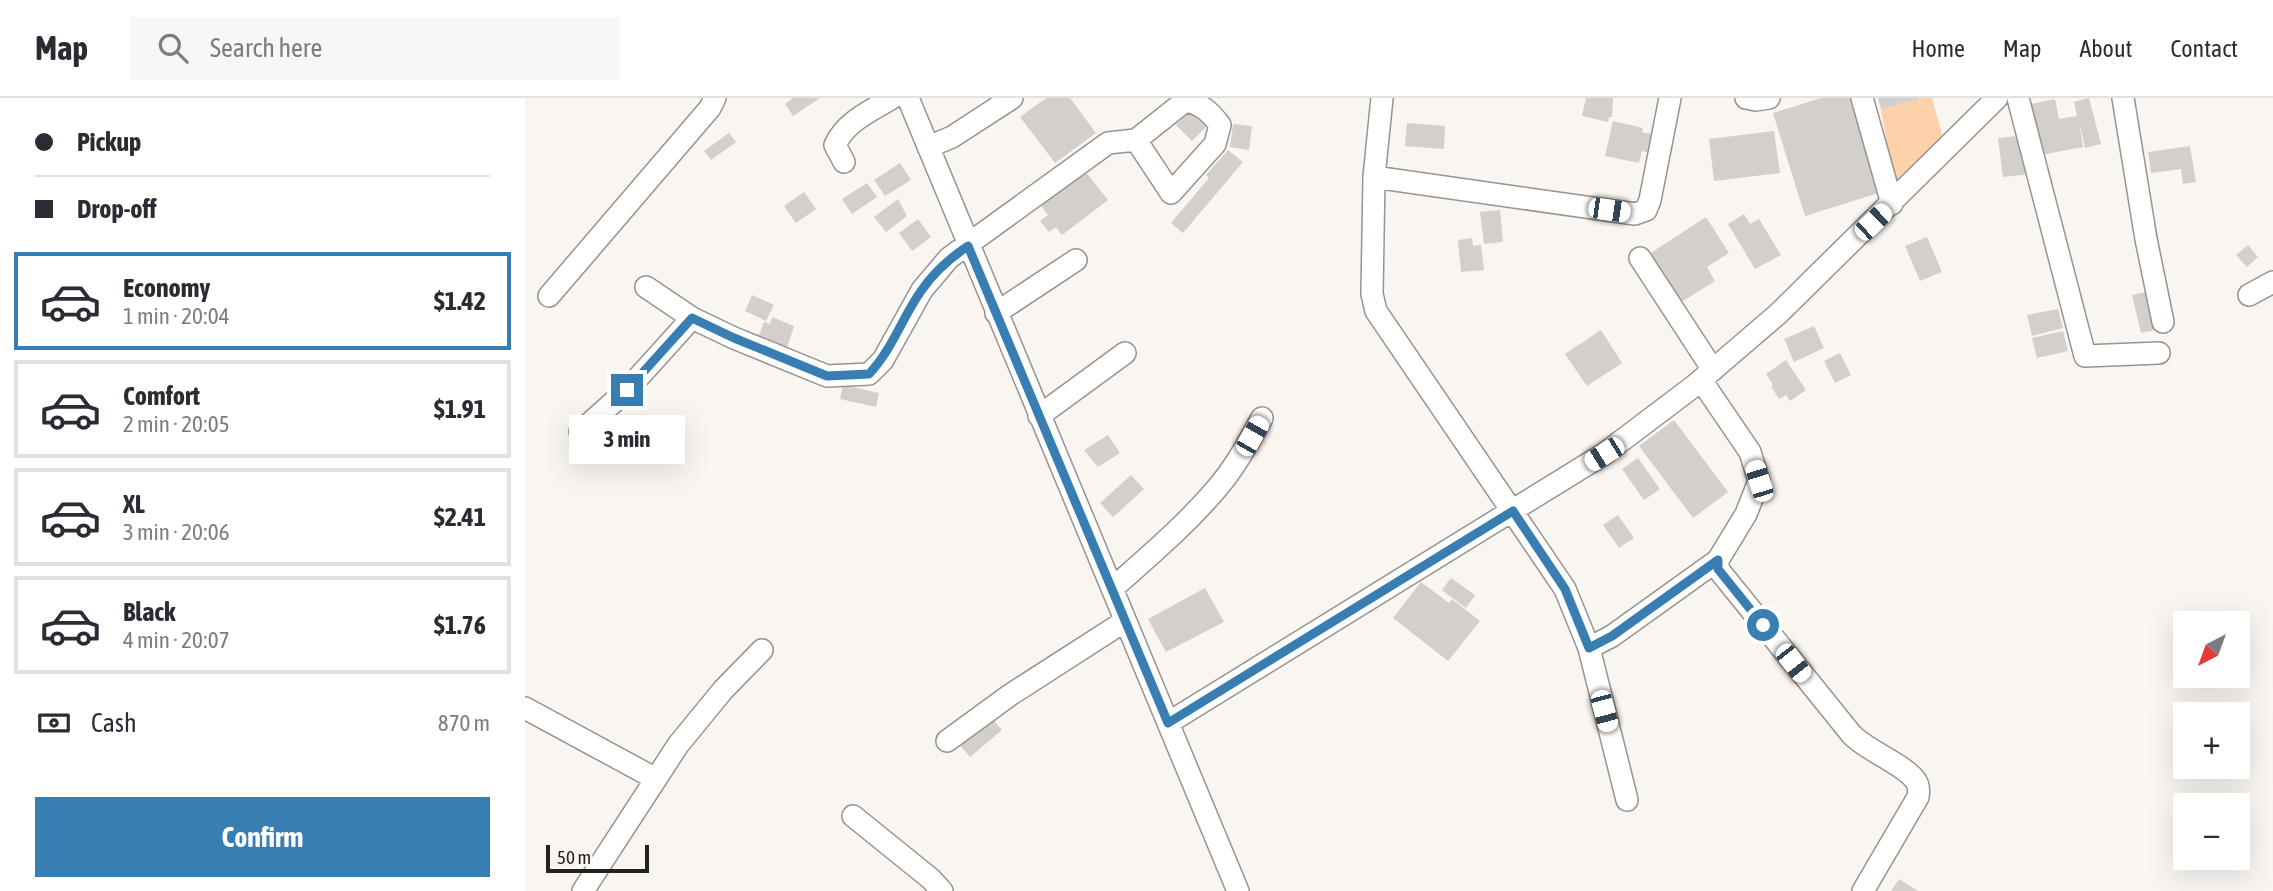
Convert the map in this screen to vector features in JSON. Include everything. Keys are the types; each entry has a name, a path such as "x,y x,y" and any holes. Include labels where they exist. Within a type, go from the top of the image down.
{"street":[{"path":"548,296 710,108 715,98"},
{"path":"844,162 835,145 848,125 893,98"},
{"path":"908,98 1238,891"},
{"path":"928,147 952,137 1012,98"},
{"path":"1382,98 1374,177 1372,293 1376,311 1565,589 1589,648 1626,800"},
{"path":"1374,177 1635,214 1646,210 1650,200 1670,98"},
{"path":"1746,98 1769,98"},
{"path":"1863,98 1892,204"},
{"path":"1168,723 1604,454 1707,375 1779,314 1997,98"},
{"path":"2018,98 2085,356 2159,353"},
{"path":"2123,98 2163,322"},
{"path":"646,287 692,318 827,376 869,374 883,360 922,290 949,258 1108,143 1136,140"},
{"path":"1589,648 1612,636 1718,560 1746,514 1759,481 1750,452 1640,258"},
{"path":"996,313 1076,260"},
{"path":"2249,295 2273,282"},
{"path":"580,432 627,390 692,318"},
{"path":"1039,416 1125,353"},
{"path":"1112,589 1205,502 1242,453 1262,418"},
{"path":"1718,560 1718,569 1852,735 1861,744 1916,780 1918,797 1863,891"},
{"path":"947,741 1010,695 1125,621"},
{"path":"583,891 678,745 723,690 762,650"},
{"path":"525,708 656,779"},
{"path":"853,816 942,891"}],"shaded area":[{"path":"1922,98 1932,98 1945,145 1894,184 1881,109"}],"building":[{"path":"793,98 820,98 793,116 785,104"},
{"path":"1046,98 1070,98 1096,133 1055,163 1020,117"},
{"path":"1586,98 1613,98 1612,117 1609,117 1608,122 1582,116"},
{"path":"1821,98 1852,98 1882,192 1805,216 1773,113"},
{"path":"1878,98 1919,98 1919,99 1881,109"},
{"path":"2089,98 2101,144 2085,148 2079,121 2083,147 2041,155 2031,104 2055,99 2059,119 2077,116 2074,102"},
{"path":"1193,109 1208,125 1192,141 1176,125"},
{"path":"1613,121 1643,128 1642,132 1656,135 1652,153 1642,151 1639,163 1605,156"},
{"path":"1407,123 1445,126 1444,149 1405,146"},
{"path":"1233,124 1252,126 1249,150 1230,147"},
{"path":"1774,131 1780,173 1714,181 1709,139"},
{"path":"729,133 736,142 711,160 704,151"},
{"path":"2027,135 2032,174 2003,177 1998,138"},
{"path":"2190,146 2196,182 2183,184 2181,169 2151,173 2148,152"},
{"path":"1228,150 1243,162 1183,233 1171,223 1209,178 1206,175"},
{"path":"900,163 911,180 885,196 874,180"},
{"path":"1085,171 1108,200 1062,235 1056,227 1049,232 1040,221 1048,215 1041,206"},
{"path":"867,183 877,197 852,214 842,199"},
{"path":"804,192 816,209 796,223 784,206"},
{"path":"898,199 907,216 886,232 874,217"},
{"path":"1500,210 1503,242 1484,244 1480,212"},
{"path":"1744,214 1750,224 1759,219 1781,255 1755,269 1728,224"},
{"path":"1706,217 1729,253 1707,267 1715,281 1675,306 1643,258"},
{"path":"918,219 931,237 912,251 899,233"},
{"path":"1927,237 1942,272 1920,281 1905,246"},
{"path":"1472,238 1473,246 1481,245 1484,270 1461,272 1458,240"},
{"path":"2248,245 2258,257 2247,267 2236,255"},
{"path":"2151,291 2160,329 2141,333 2132,295"},
{"path":"752,295 774,305 766,321 745,311"},
{"path":"2058,309 2063,328 2032,336 2027,315"},
{"path":"772,317 794,326 786,351 757,340 764,322 770,324"},
{"path":"1814,326 1824,348 1794,362 1784,339"},
{"path":"1601,330 1622,363 1587,386 1565,354"},
{"path":"2063,331 2068,351 2037,358 2032,338"},
{"path":"1840,353 1851,375 1835,383 1824,361"},
{"path":"1786,360 1806,390 1790,401 1786,395 1779,399 1766,374"},
{"path":"843,385 879,393 876,407 840,399"},
{"path":"1674,420 1728,492 1693,518 1639,446"},
{"path":"1108,435 1120,453 1098,467 1084,450"},
{"path":"1638,458 1660,489 1644,500 1622,469"},
{"path":"1131,475 1144,489 1113,517 1100,503"},
{"path":"1618,515 1634,538 1619,548 1603,525"},
{"path":"1451,578 1475,595 1466,608 1442,590"},
{"path":"1421,582 1449,603 1452,599 1480,621 1448,661 1393,618"},
{"path":"1205,588 1224,622 1166,652 1148,619"},
{"path":"990,716 1002,730 970,757 958,743"},
{"path":"1899,879 1918,891 1891,891"}],"route":[{"path":"627,390 692,318 827,376 853,377 869,374 883,360 922,290 949,258 968,246 1168,723 1513,511 1565,589 1589,648 1612,636 1718,560 1718,569 1763,625"}]}
